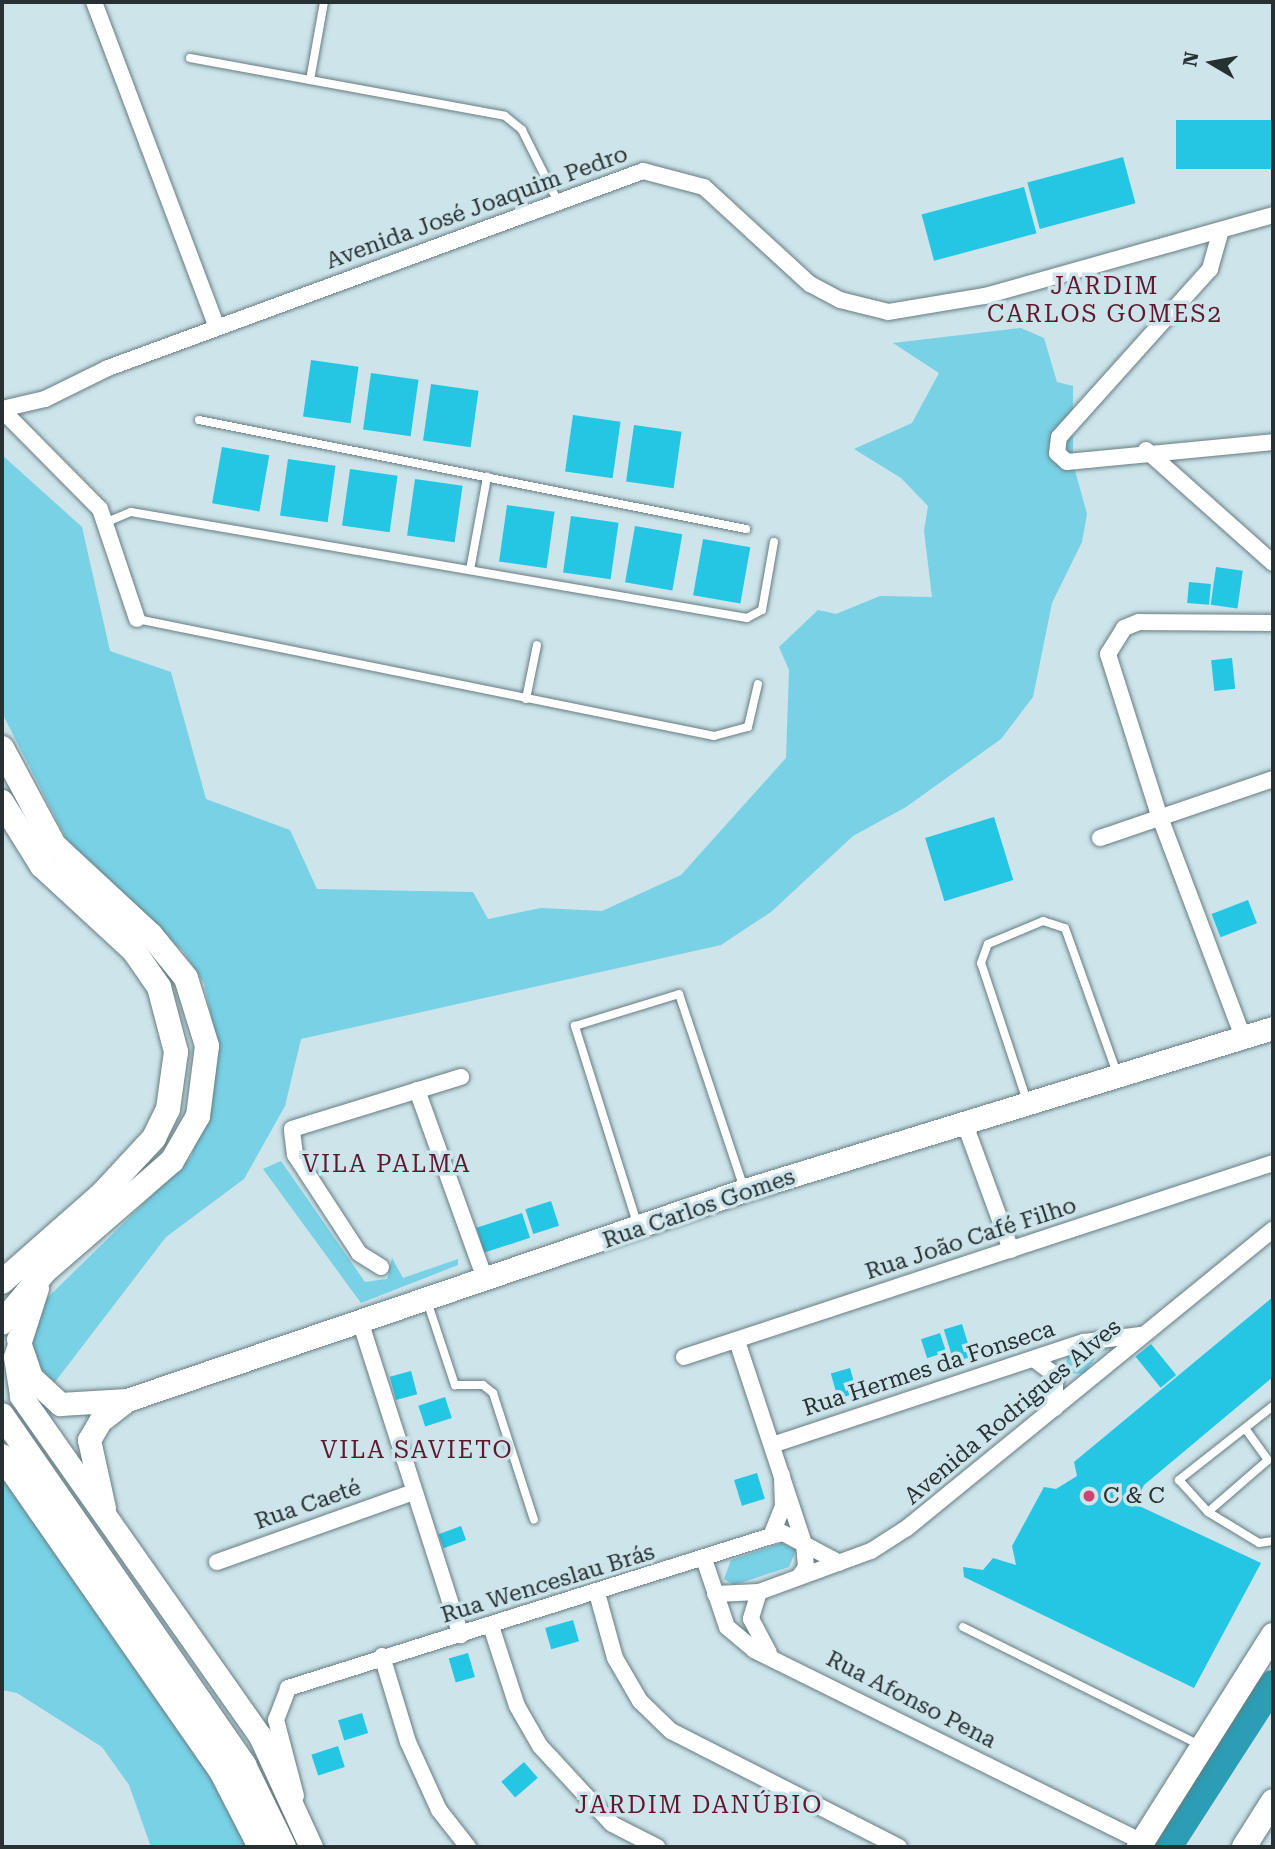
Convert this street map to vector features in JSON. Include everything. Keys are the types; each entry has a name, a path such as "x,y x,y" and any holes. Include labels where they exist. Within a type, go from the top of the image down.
{"main road":[{"path":"2,748 54,845 151,935 186,978 206,1046 204,1090 186,1141 157,1179 45,1271 10,1331 20,1396 260,1736 308,1842"},
{"path":"2,802 42,866 134,951 173,1021 176,1052 168,1109 154,1138 102,1194 2,1282"},
{"name":"Rua Carlos Gomes","path":"127,1400 486,1282 745,1190 966,1127 1273,1028"},
{"path":"10,1331 31,1377 60,1404 127,1400"},
{"path":"107,1519 89,1440 100,1421 127,1400"},
{"path":"2,1415 244,1765 284,1847"},
{"path":"2,1456 222,1773 260,1847"},
{"path":"1140,1844 1273,1635"},
{"path":"1244,1847 1271,1809"}],"street":[{"path":"94,2 217,328"},
{"name":"Avenida José Joaquim Pedro","path":"2,410 45,399 217,328 643,171 668,173 715,194 797,273 839,300 904,313 985,296 1273,215"},
{"path":"1221,230 1210,269 1059,437 1057,453 1067,462 1146,450 1273,442"},
{"path":"2,410 84,486 107,522 137,619"},
{"path":"1146,450 1273,563"},
{"path":"1243,1037 1159,815 1109,672 1113,639 1139,622 1273,623"},
{"path":"1100,838 1159,815 1273,779"},
{"path":"382,1267 359,1253 295,1155 290,1135 296,1125 461,1077"},
{"path":"417,1090 486,1282"},
{"path":"966,1127 1011,1250"},
{"name":"Rua João Café Filho","path":"684,1357 1269,1169"},
{"name":"Avenida Rodrigues Alves","path":"715,1594 760,1592 839,1563 907,1528 1273,1230"},
{"path":"361,1324 461,1635"},
{"name":"Rua Hermes da Fonseca","path":"772,1445 1084,1342 1142,1334"},
{"path":"737,1341 808,1555 799,1577"},
{"path":"1034,1359 1055,1375 1055,1408"},
{"path":"771,1536 783,1507 782,1475"},
{"name":"Rua Caeté","path":"217,1562 414,1492"},
{"path":"771,1536 783,1532 839,1563"},
{"name":"Rua Wenceslau Brás","path":"308,1842 276,1720 280,1698 300,1681 491,1626 771,1536"},
{"name":"Rua Afonso Pena","path":"704,1559 727,1627 770,1655 1140,1844"},
{"path":"760,1592 751,1619 770,1655"},
{"path":"597,1593 615,1658 640,1701 671,1731 899,1847"},
{"path":"491,1626 517,1706 540,1746 612,1824 657,1847"},
{"path":"382,1656 408,1742 439,1810 464,1845"}],"lane":[{"path":"310,80 324,2"},
{"path":"190,58 505,116 522,130 558,202"},
{"path":"198,420 746,529"},
{"path":"470,570 487,477"},
{"path":"107,522 131,512 747,618 762,610 774,542"},
{"path":"137,619 714,736 748,727 758,684"},
{"path":"526,699 537,645"},
{"path":"1029,1106 981,963 988,944 1042,921 1065,928 1118,1076"},
{"path":"639,1229 575,1026 679,994 745,1190"},
{"path":"427,1301 456,1385 483,1385 493,1393 534,1520"},
{"path":"1273,1405 1178,1480 1208,1511 1259,1543 1273,1541"},
{"path":"1208,1511 1268,1460 1269,1449 1245,1428"},
{"path":"963,1627 1203,1746"}],"shaded area":[{"path":"1021,328 1044,338 1057,382 1073,386 1073,463 1087,514 1082,542 1052,603 1033,697 1001,739 906,807 853,836 771,912 721,945 301,1039 285,1106 244,1179 166,1237 55,1382 43,1374 29,1346 32,1313 191,1157 215,1079 215,1034 204,983 183,951 93,873 66,838 2,713 2,455 82,527 110,651 171,672 206,799 290,830 317,889 473,892 488,919 541,908 602,911 681,875 786,758 789,670 779,647 818,610 836,614 880,596 932,597 924,531 928,506 901,478 854,449 912,423 939,373 893,343"},
{"path":"281,1161 365,1282 387,1279 392,1258 403,1278 458,1259 458,1265 361,1303 263,1169"},
{"path":"1068,1353 1095,1358 1085,1374 1064,1373"},
{"path":"2,1473 267,1847 151,1847 129,1785 102,1747 17,1693 2,1690"},
{"path":"782,1543 796,1550 789,1567 734,1585 724,1579 731,1560"}],"building":[{"path":"1176,120 1273,120 1273,169 1176,169"},
{"path":"1123,157 1135,203 1040,229 1027,183"},
{"path":"1024,187 1036,233 934,261 922,214"},
{"path":"311,360 359,367 351,423 303,416"},
{"path":"371,373 419,380 411,436 363,429"},
{"path":"431,384 479,391 471,447 423,440"},
{"path":"573,415 621,422 613,478 565,471"},
{"path":"634,425 682,432 674,488 626,481"},
{"path":"222,447 269,455 259,511 212,503"},
{"path":"288,459 336,466 328,522 280,515"},
{"path":"350,469 398,476 390,532 342,525"},
{"path":"415,479 463,486 455,542 407,535"},
{"path":"507,505 555,512 547,568 499,561"},
{"path":"571,516 619,523 611,579 563,572"},
{"path":"635,526 682,534 672,590 625,582"},
{"path":"703,539 750,547 740,603 693,595"},
{"path":"1216,567 1243,571 1237,608 1211,605"},
{"path":"1189,582 1211,584 1209,605 1187,603"},
{"path":"1232,658 1235,689 1214,691 1211,660"},
{"path":"994,817 1013,880 944,901 925,838"},
{"path":"1248,900 1257,923 1221,937 1212,914"},
{"path":"551,1201 559,1226 533,1234 525,1209"},
{"path":"522,1213 530,1238 484,1253 476,1228"},
{"name":"C & C","path":"1273,1297 1273,1377 1144,1485 1135,1504 1261,1563 1194,1688 964,1577 963,1567 983,1570 993,1558 1016,1565 1012,1546 1044,1487 1056,1489 1077,1476 1074,1462"},
{"path":"962,1324 972,1357 954,1362 944,1330"},
{"path":"940,1333 946,1352 927,1358 921,1339"},
{"path":"1151,1344 1176,1375 1161,1388 1135,1357"},
{"path":"850,1368 857,1393 838,1399 831,1374"},
{"path":"411,1371 417,1394 396,1400 390,1377"},
{"path":"445,1397 452,1418 425,1427 418,1406"},
{"path":"757,1473 765,1499 742,1506 734,1480"},
{"path":"461,1526 466,1540 444,1548 438,1534"},
{"path":"573,1620 579,1641 551,1649 545,1628"},
{"path":"468,1653 475,1677 456,1683 449,1659"},
{"path":"362,1713 368,1733 344,1740 338,1720"},
{"path":"338,1746 345,1767 318,1776 311,1755"},
{"path":"524,1762 538,1778 515,1798 501,1782"}],"waterway":[{"path":"1168,1847 1273,1684"}],"place":[{"name":"C & C","path":"1089,1496"}],"district":[{"name":"JARDIM CARLOS GOMES2","path":"1105,301"},
{"name":"VILA PALMA","path":"387,1165"},
{"name":"VILA SAVIETO","path":"417,1451"},
{"name":"JARDIM DANÚBIO","path":"699,1806"}]}
